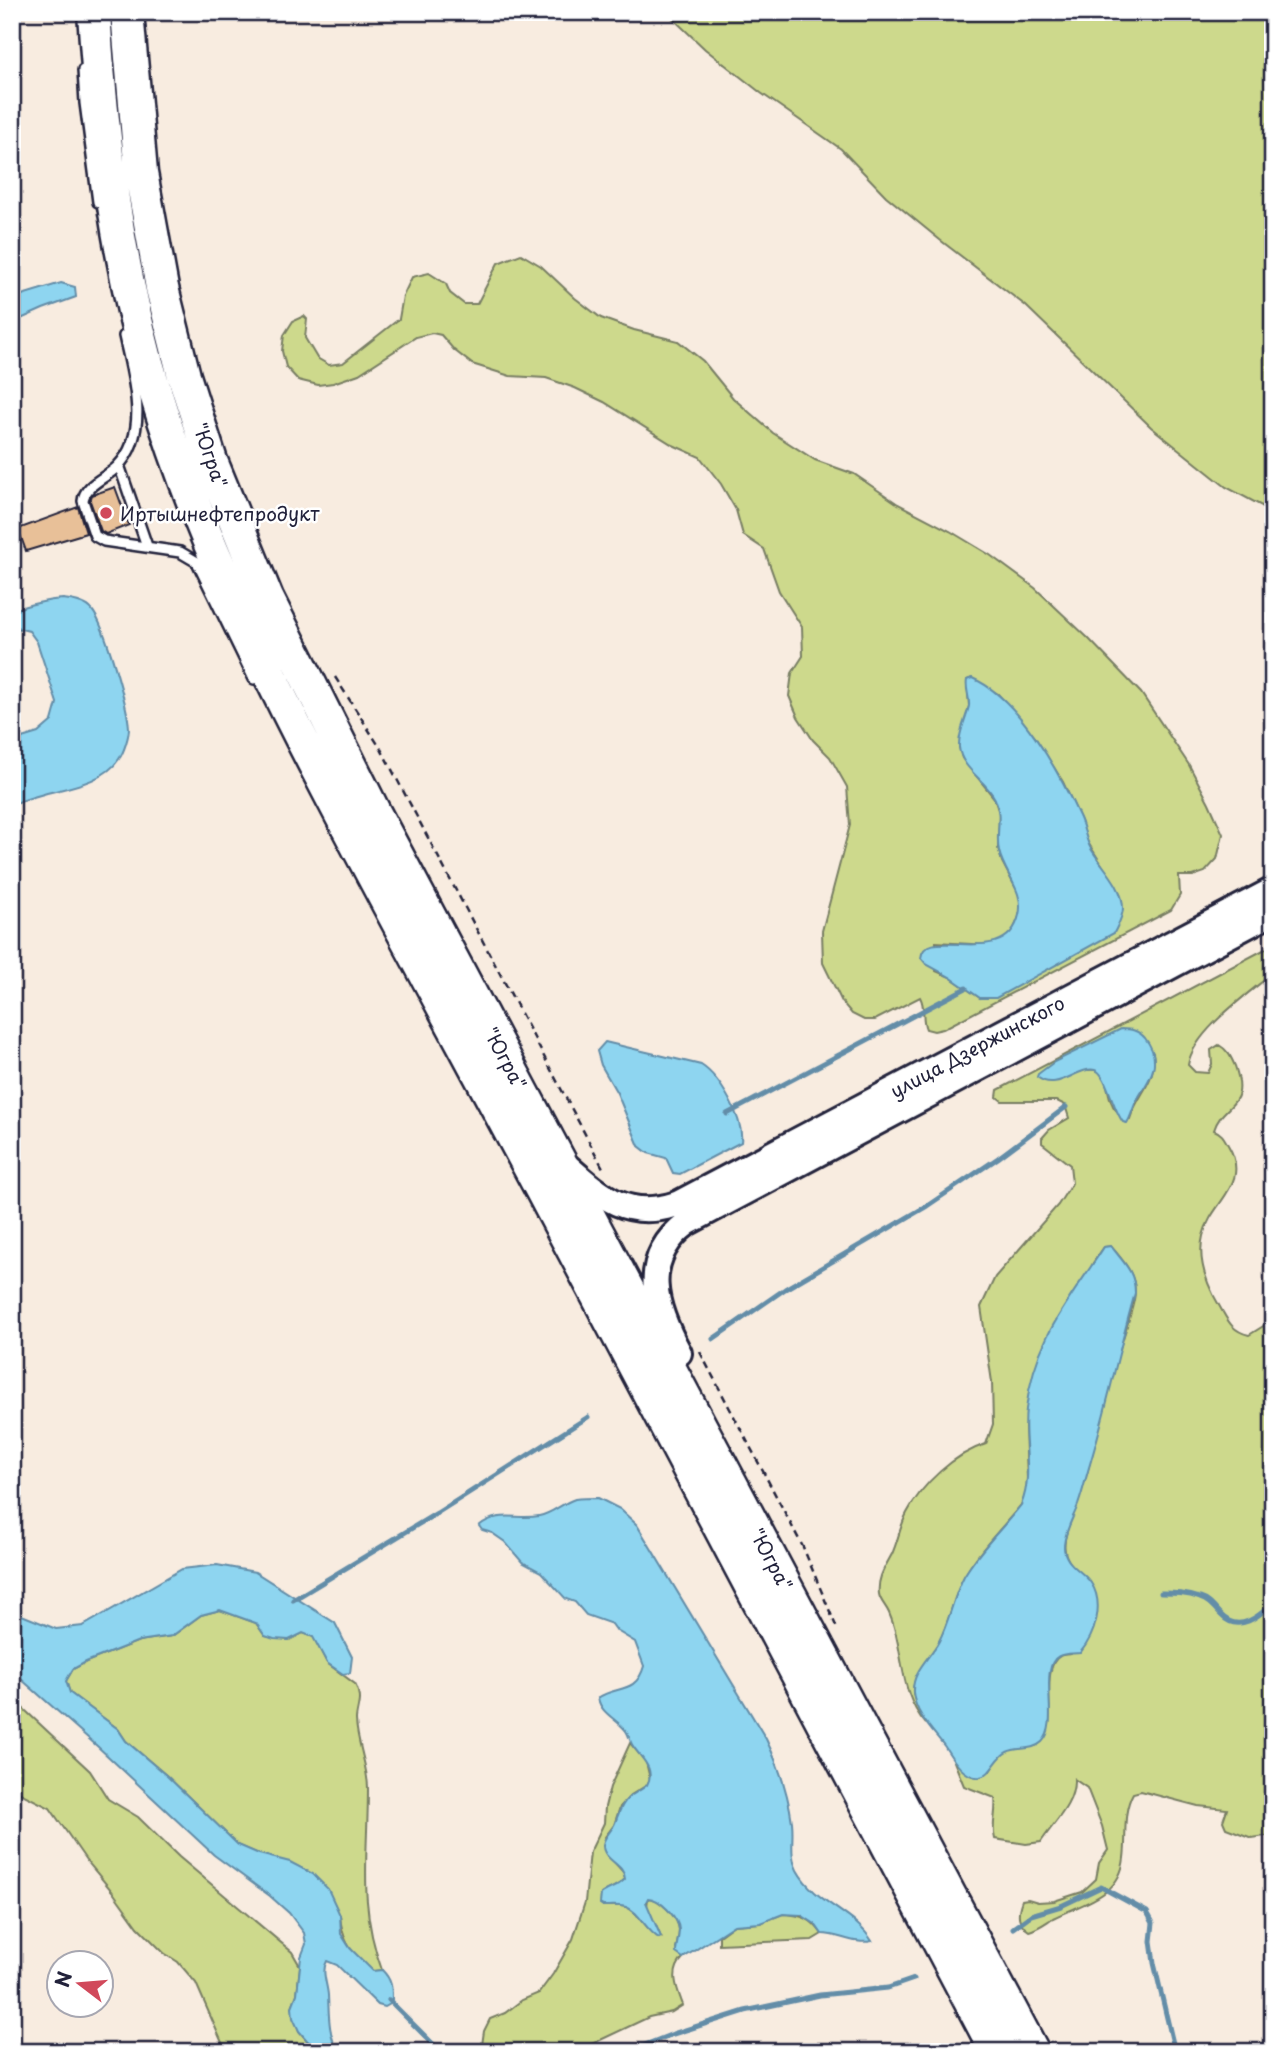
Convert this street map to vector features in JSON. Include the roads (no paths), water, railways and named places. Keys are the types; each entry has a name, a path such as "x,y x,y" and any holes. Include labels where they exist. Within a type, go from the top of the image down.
{"highway":[{"name":"\"Югра\"","path":"94,12 102,116 118,231 133,304 155,390 186,482 232,595 277,692 997,2052"},
{"name":"\"Югра\"","path":"127,12 141,173 162,288 184,376 211,461 283,632 368,800 1033,2052"}],"street":[{"path":"283,632 349,733 600,1183 618,1205 641,1210 665,1208 687,1211 666,1246 657,1271 655,1295 659,1347"},
{"name":"улица Дзержинского","path":"687,1211 1273,890"},
{"name":"улица Дзержинского","path":"687,1211 1273,912"},
{"path":"560,1160 600,1183"},
{"path":"655,1295 664,1326 761,1508 862,1729"}],"lane":[{"path":"82,58 85,103 100,214"},
{"path":"122,328 136,387 137,404 130,445 119,465 87,489 83,501 95,536 99,540 180,552 197,562 259,688"},
{"path":"119,465 147,547"},
{"path":"473,1083 546,1198"}],"water":[{"path":"61,283 75,287 76,297 12,323 12,298"},
{"path":"63,599 86,605 97,619 125,703 129,728 127,739 119,759 98,777 12,805 12,741 38,733 52,721 57,703 37,642 29,631 13,627 14,610"},
{"path":"972,678 1005,701 1035,738 1071,798 1090,847 1115,883 1123,908 1114,933 996,998 980,998 926,964 921,958 926,948 936,944 983,944 999,941 1011,932 1019,915 1017,890 999,851 995,799 964,762 959,747 969,706 967,680"},
{"path":"1121,1029 1134,1030 1145,1038 1154,1062 1151,1076 1127,1123 1119,1116 1099,1072 1088,1070 1052,1082 1037,1077 1054,1062"},
{"path":"605,1042 701,1065 716,1079 729,1099 739,1122 741,1142 680,1174 673,1173 666,1158 648,1153 639,1146 617,1093 601,1065 597,1051"},
{"path":"1111,1246 1131,1273 1135,1293 1080,1500 1064,1545 1070,1562 1087,1578 1095,1591 1098,1610 1094,1628 1080,1653 1061,1655 1053,1662 1049,1684 1050,1723 1042,1742 1033,1747 1007,1752 988,1773 974,1777 959,1767 925,1722 914,1700 913,1684 918,1671 943,1633 957,1592 970,1566 1021,1505 1027,1482 1026,1409 1037,1362 1065,1305 1104,1247"},
{"path":"598,1498 620,1509 637,1525 766,1739 788,1800 792,1822 793,1859 797,1870 814,1891 855,1922 872,1941 859,1942 822,1934 815,1924 801,1915 783,1914 760,1923 734,1925 683,1958 676,1953 678,1925 657,1901 648,1898 646,1902 661,1937 659,1938 631,1909 600,1904 601,1894 625,1879 620,1868 605,1853 604,1841 623,1804 647,1785 650,1774 626,1731 606,1712 598,1698 631,1685 644,1666 635,1642 617,1631 612,1624 586,1615 575,1602 566,1599 541,1572 522,1562 505,1542 479,1526 493,1518 544,1515 575,1499"},
{"path":"217,1565 255,1572 335,1623 352,1657 350,1673 343,1674 327,1663 313,1637 303,1633 289,1640 274,1639 265,1636 256,1623 220,1610 201,1615 172,1636 139,1641 86,1662 73,1669 66,1681 70,1693 118,1729 126,1741 167,1776 238,1845 290,1862 313,1874 328,1889 340,1915 341,1934 350,1948 373,1971 382,1970 392,1989 392,2003 385,2007 378,2005 337,1965 327,1961 324,1973 330,2024 338,2052 317,2052 299,2031 293,2018 292,2007 306,1944 304,1933 289,1913 214,1855 12,1671 12,1611 56,1629 83,1626 182,1569"}],"waterway":[{"path":"727,1114 966,988"},
{"path":"713,1339 785,1289 927,1206 1066,1107"},
{"path":"293,1600 588,1417"},
{"path":"1161,1593 1185,1594 1203,1599 1235,1623 1248,1621 1273,1603"},
{"path":"1013,1928 1031,1915 1061,1906 1101,1887 1147,1912 1153,1923 1151,1941 1154,1963 1175,2052"},
{"path":"627,2052 745,2011 820,1995 888,1988 914,1979"},
{"path":"389,2000 441,2052"}],"place":[{"name":"Иртышнефтепродукт","path":"106,513"}]}
